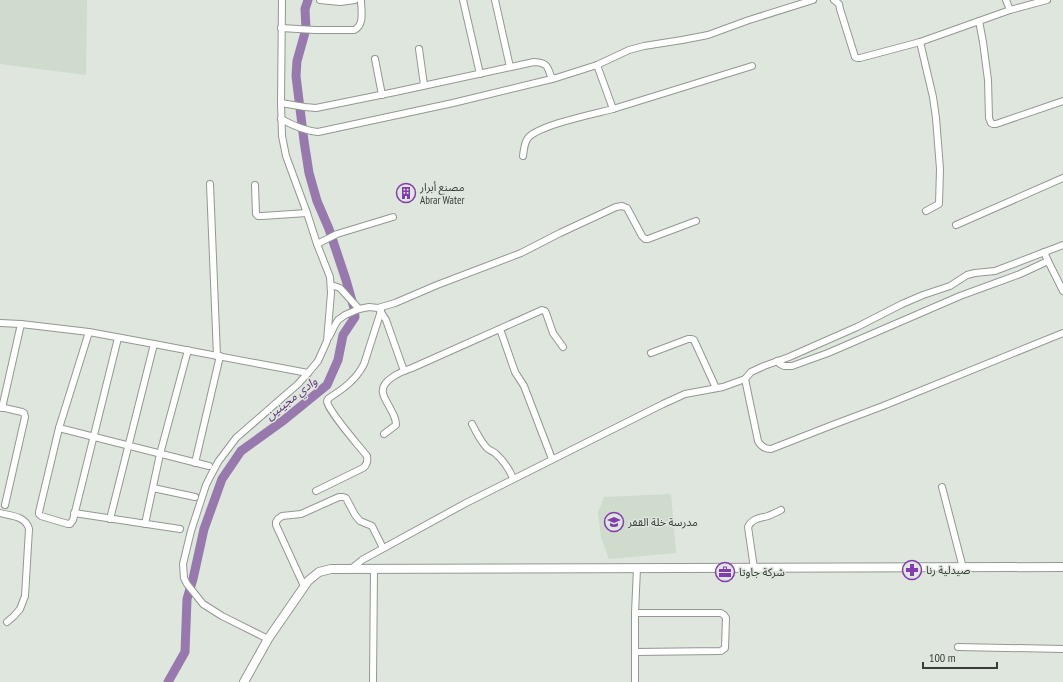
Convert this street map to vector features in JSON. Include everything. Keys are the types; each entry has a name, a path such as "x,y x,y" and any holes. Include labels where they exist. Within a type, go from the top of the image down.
{"street":[{"path":"282,0 282,136 286,156 331,284 327,341"},
{"path":"320,0 340,2 355,0"},
{"path":"282,28 315,30 349,30 358,28 362,22 360,0"},
{"path":"463,0 480,74"},
{"path":"495,0 510,67"},
{"path":"281,120 315,132 461,102 552,79 597,65 629,50 708,35 749,20 813,0"},
{"path":"1006,0 1010,10"},
{"path":"837,1 854,53 857,58 862,58 920,42 980,22 1010,10 1047,0"},
{"path":"980,22 988,80 990,123 996,124 1063,101"},
{"path":"920,42 933,97 940,169 939,204 926,211"},
{"path":"419,49 424,85"},
{"path":"375,59 382,94"},
{"path":"281,103 316,108 534,62 546,65 552,79"},
{"path":"597,65 613,109"},
{"path":"523,156 527,138 539,130 752,66"},
{"path":"956,225 1063,178"},
{"path":"195,462 218,356 210,184"},
{"path":"255,185 256,214 258,216 307,214"},
{"path":"268,639 203,604 187,584 183,572 184,559 199,506 214,470 236,438 308,374 318,361 335,324 344,315 369,307 379,309 522,253 560,233 616,207 622,206 627,208 645,239 696,221"},
{"path":"317,244 337,234 393,217"},
{"path":"351,569 362,560 459,506 680,396 716,388 745,379 751,372 857,327 902,304 950,286 967,275 995,271 1063,245"},
{"path":"1044,252 1063,291"},
{"path":"777,361 784,366 792,366 828,353 960,296 1020,274 1048,261"},
{"path":"331,284 340,288 359,309"},
{"path":"379,309 386,320 404,371"},
{"path":"316,491 363,468 367,464 367,456 335,416 327,404 327,401 348,385 362,369 379,309"},
{"path":"384,434 396,425 396,423 383,394 383,389 388,381 404,371 542,310 545,311 553,332 564,347"},
{"path":"0,323 89,332 308,374"},
{"path":"5,505 25,417 24,413 22,412 1,407 21,324"},
{"path":"500,329 515,372 524,386 552,459"},
{"path":"89,332 59,428 39,514 41,516 68,524 72,522 118,338"},
{"path":"745,379 759,445 762,448 771,449 883,406 1063,333"},
{"path":"651,353 688,339 694,340 716,388"},
{"path":"110,519 154,344"},
{"path":"145,524 160,454 188,350"},
{"path":"472,424 488,449 495,453 505,463 513,478"},
{"path":"59,428 209,466"},
{"path":"942,487 963,568"},
{"path":"153,488 195,497"},
{"path":"304,586 276,525 278,518 282,516 301,514 339,497 343,497 346,498 360,521 372,526 383,548"},
{"path":"754,568 748,527 749,524 755,520 769,516 781,510"},
{"path":"74,513 180,529"},
{"path":"0,514 20,518 27,524 29,529 25,596 20,609 6,622"},
{"path":"244,682 268,639 304,586 312,576 319,572 331,569 1063,567"},
{"path":"635,682 635,613 637,568"},
{"path":"373,682 374,569"},
{"path":"635,613 721,613 726,618 725,648 721,651 635,652"},
{"path":"958,647 1063,649"}],"shaded area":[{"path":"0,0 87,0 86,75 0,64"},
{"path":"671,494 676,553 609,559 601,537 598,513 604,497"}],"waterway":[{"name":"وادي مجينين","path":"168,682 185,652 187,599 204,529 222,479 241,451 284,420 327,385 338,360 343,335 355,317 346,280 329,229 317,201 309,173 304,141 296,76 297,61 306,29 305,9 308,0"}],"place":[{"name":"مصنع أبرار Abrar Water","path":"406,193"},
{"name":"مدرسة خلة القفر","path":"614,522"},
{"name":"صيدلية رنا","path":"912,570"},
{"name":"شركة جاوتا","path":"725,572"}]}
